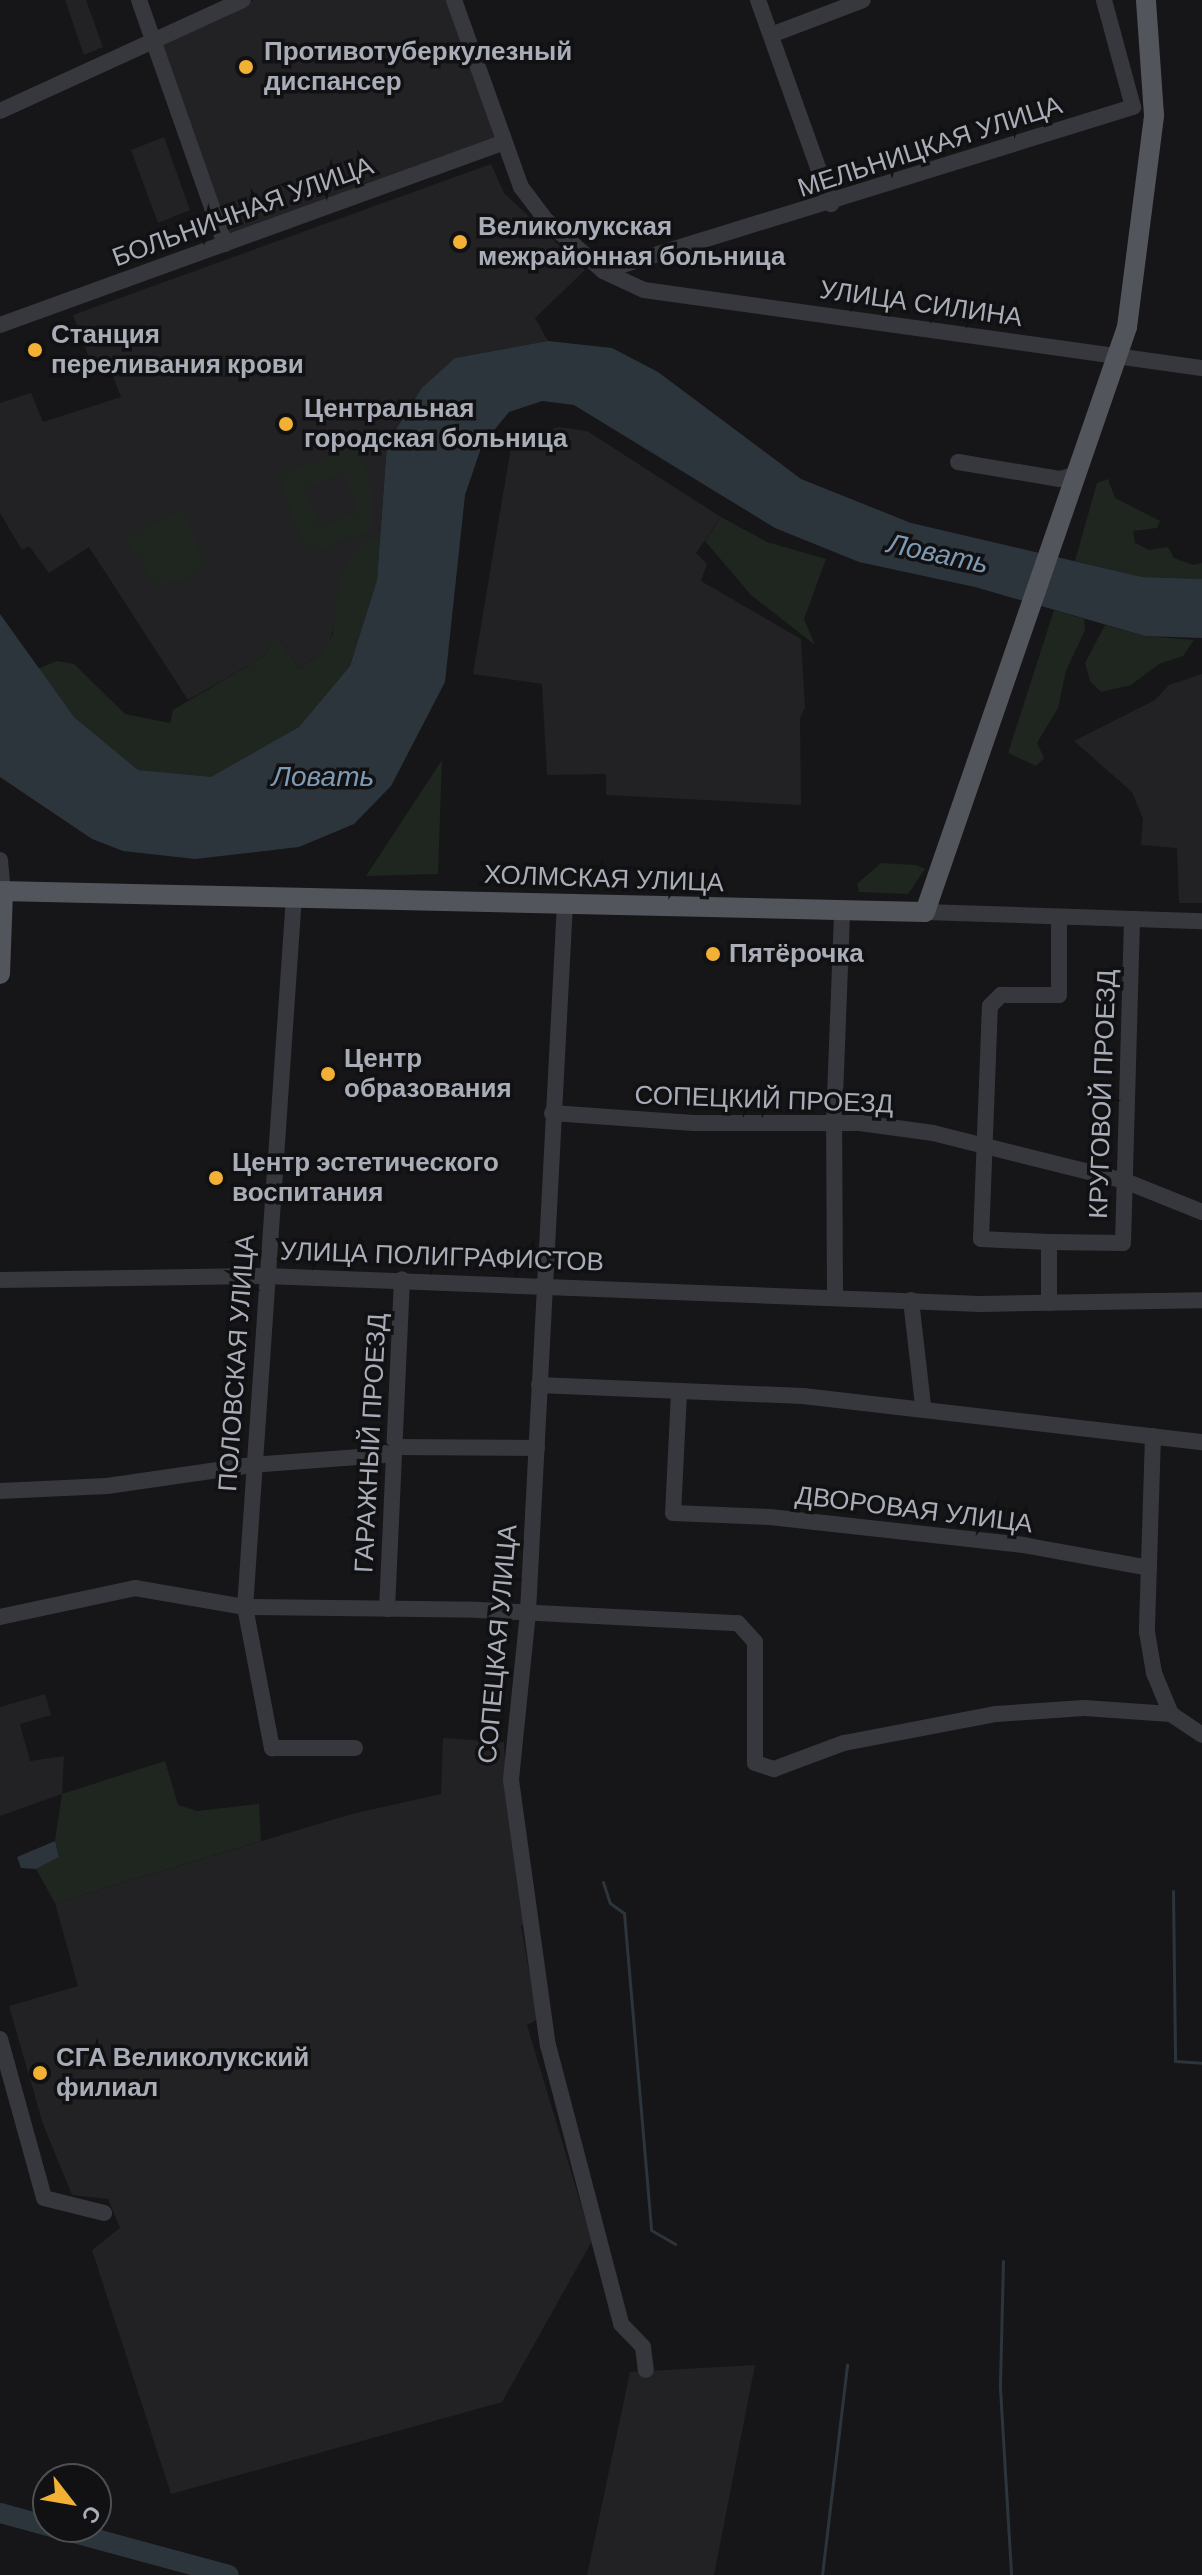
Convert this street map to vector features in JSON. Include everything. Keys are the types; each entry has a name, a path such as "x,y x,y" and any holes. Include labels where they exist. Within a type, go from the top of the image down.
{"main road":[{"path":"925,912 1115,357 1137,271 1154,115 1146,0"},
{"path":"0,974 2,892"},
{"name":"ХОЛМСКАЯ УЛИЦА","path":"2,892 925,912"}],"street":[{"path":"139,0 225,244"},
{"path":"0,111 243,0"},
{"name":"УЛИЦА СИЛИНА","path":"454,0 502,143 521,187 546,220 603,271 644,290 1202,368"},
{"path":"758,0 831,204"},
{"path":"771,35 863,0"},
{"name":"МЕЛЬНИЦКАЯ УЛИЦА","path":"603,271 831,204 1133,107 1104,0"},
{"name":"БОЛЬНИЧНАЯ УЛИЦА","path":"0,325 502,143"},
{"path":"958,462 1060,479 1074,475"},
{"path":"0,860 2,892"},
{"name":"ПОЛОВСКАЯ УЛИЦА","path":"294,896 252,1465 245,1607 272,1748 355,1748"},
{"name":"СОПЕЦКАЯ УЛИЦА","path":"565,903 528,1612 511,1780 548,2045 621,2324 643,2347 646,2370"},
{"path":"835,1295 834,1123 842,912"},
{"name":"ХОЛМСКАЯ УЛИЦА","path":"925,912 1059,919 1202,921"},
{"name":"КРУГОВОЙ ПРОЕЗД","path":"1059,919 1059,995 1001,995 990,1006 981,1239 1123,1243 1132,921"},
{"name":"СОПЕЦКИЙ ПРОЕЗД","path":"552,1113 694,1123 834,1123 933,1133 1125,1181 1202,1212"},
{"path":"1049,1242 1049,1303"},
{"name":"УЛИЦА ПОЛИГРАФИСТОВ","path":"0,1280 266,1276 544,1283 911,1300"},
{"name":"ГАРАЖНЫЙ ПРОЕЗД","path":"387,1609 402,1279"},
{"path":"923,1406 911,1300 1049,1303 1202,1300"},
{"path":"539,1385 923,1406 1202,1442"},
{"name":"ДВОРОВАЯ УЛИЦА","path":"679,1392 673,1513 770,1517 1023,1545 1149,1568"},
{"path":"1153,1436 1147,1632 1154,1673 1171,1714"},
{"path":"0,1491 107,1486 252,1465 384,1455 395,1447 537,1448"},
{"path":"0,1617 135,1588 245,1607 528,1612 738,1623 755,1642 755,1763 774,1769 844,1743 996,1714 1084,1708 1171,1714 1202,1735"},
{"path":"0,2039 44,2198 104,2213"}],"shaded area":[{"path":"65,0 86,0 103,47 84,55"},
{"path":"254,0 451,0 497,141 229,238 159,44"},
{"path":"164,137 190,210 158,223 131,150"},
{"path":"491,164 504,193 585,270 535,318 548,341 455,358 387,444 380,537 370,542 326,648 299,670 277,635 263,657 188,700 89,547 49,573 29,546 22,550 0,513 0,403 31,393 43,422 121,397 107,361 92,366 73,315"},
{"path":"559,427 587,431 721,517 696,553 707,564 701,581 801,639 805,707 800,718 801,805 606,795 606,774 547,775 542,684 473,674 512,441"},
{"path":"357,446 370,484 370,531 307,554 278,475","holes":["344,473 358,513 320,527 305,488"]},
{"path":"1108,479 1115,498 1160,521 1157,528 1133,531 1135,543 1149,550 1168,547 1174,558 1193,565 1202,563 1202,579 1142,577 1075,561 1097,483"},
{"path":"182,510 205,562 187,580 156,585 124,536"},
{"path":"721,517 767,542 826,559 804,619 815,645 751,595 705,541"},
{"path":"380,537 377,580 350,666 299,727 211,778 138,770 74,717 38,669 57,661 74,664 125,714 170,723 173,710 263,657 277,635 299,670 320,653 333,634 340,577 360,543"},
{"path":"1054,610 1084,619 1085,630 1066,671 1058,708 1037,743 1044,758 1036,766 1008,753"},
{"path":"1105,625 1145,636 1194,640 1183,656 1159,664 1131,685 1101,692 1090,681 1085,663"},
{"path":"1202,674 1202,903 1179,903 1177,848 1141,845 1143,819 1132,792 1074,741 1155,700 1169,685"},
{"path":"442,760 438,874 366,876"},
{"path":"881,863 916,865 925,869 908,894 859,892 857,884"},
{"path":"45,1694 51,1715 20,1724 30,1761 64,1756 62,1794 0,1816 0,1707"},
{"path":"443,1738 504,1742 507,1806 527,1925 521,1926 538,2019 527,2025 592,2241 502,2402 171,2494 92,2250 120,2228 108,2199 72,2195 43,2124 9,2006 78,1986 55,1903 352,1814 441,1794"},
{"path":"165,1761 178,1805 197,1811 259,1804 261,1841 55,1903 36,1869 59,1857 55,1841 62,1794"},
{"path":"755,2365 714,2575 587,2575 630,2372"}],"water":[{"name":"Ловать","path":"548,341 612,348 658,372 801,479 911,523 1142,577 1202,579 1202,638 1145,636 975,587 859,562 775,528 574,405 542,401 509,412 482,445 465,495 445,682 391,786 354,824 299,847 195,859 123,851 92,839 0,777 0,614 74,717 138,770 211,777 299,727 350,666 377,580 387,444 422,388 455,358"},
{"path":"55,1841 59,1857 36,1869 21,1868 17,1857"}],"waterway":[{"path":"603,1882 610,1903 624,1913 651,2230 675,2244"},
{"path":"1173,1891 1175,2061 1202,2063"},
{"path":"1003,2261 1000,2388 1011,2575"},
{"path":"822,2575 847,2364"},
{"path":"0,2513 32,2522"},
{"path":"111,2543 229,2575"}],"place":[{"name":"Противотуберкулезный диспансер","path":"246,67"},
{"name":"Великолукская межрайонная больница","path":"460,242"},
{"name":"Станция переливания крови","path":"35,350"},
{"name":"Центральная городская больница","path":"286,424"},
{"name":"Пятёрочка","path":"713,954"},
{"name":"Центр образования","path":"328,1074"},
{"name":"Центр эстетического воспитания","path":"216,1178"},
{"name":"СГА Великолукский филиал","path":"40,2073"}]}
